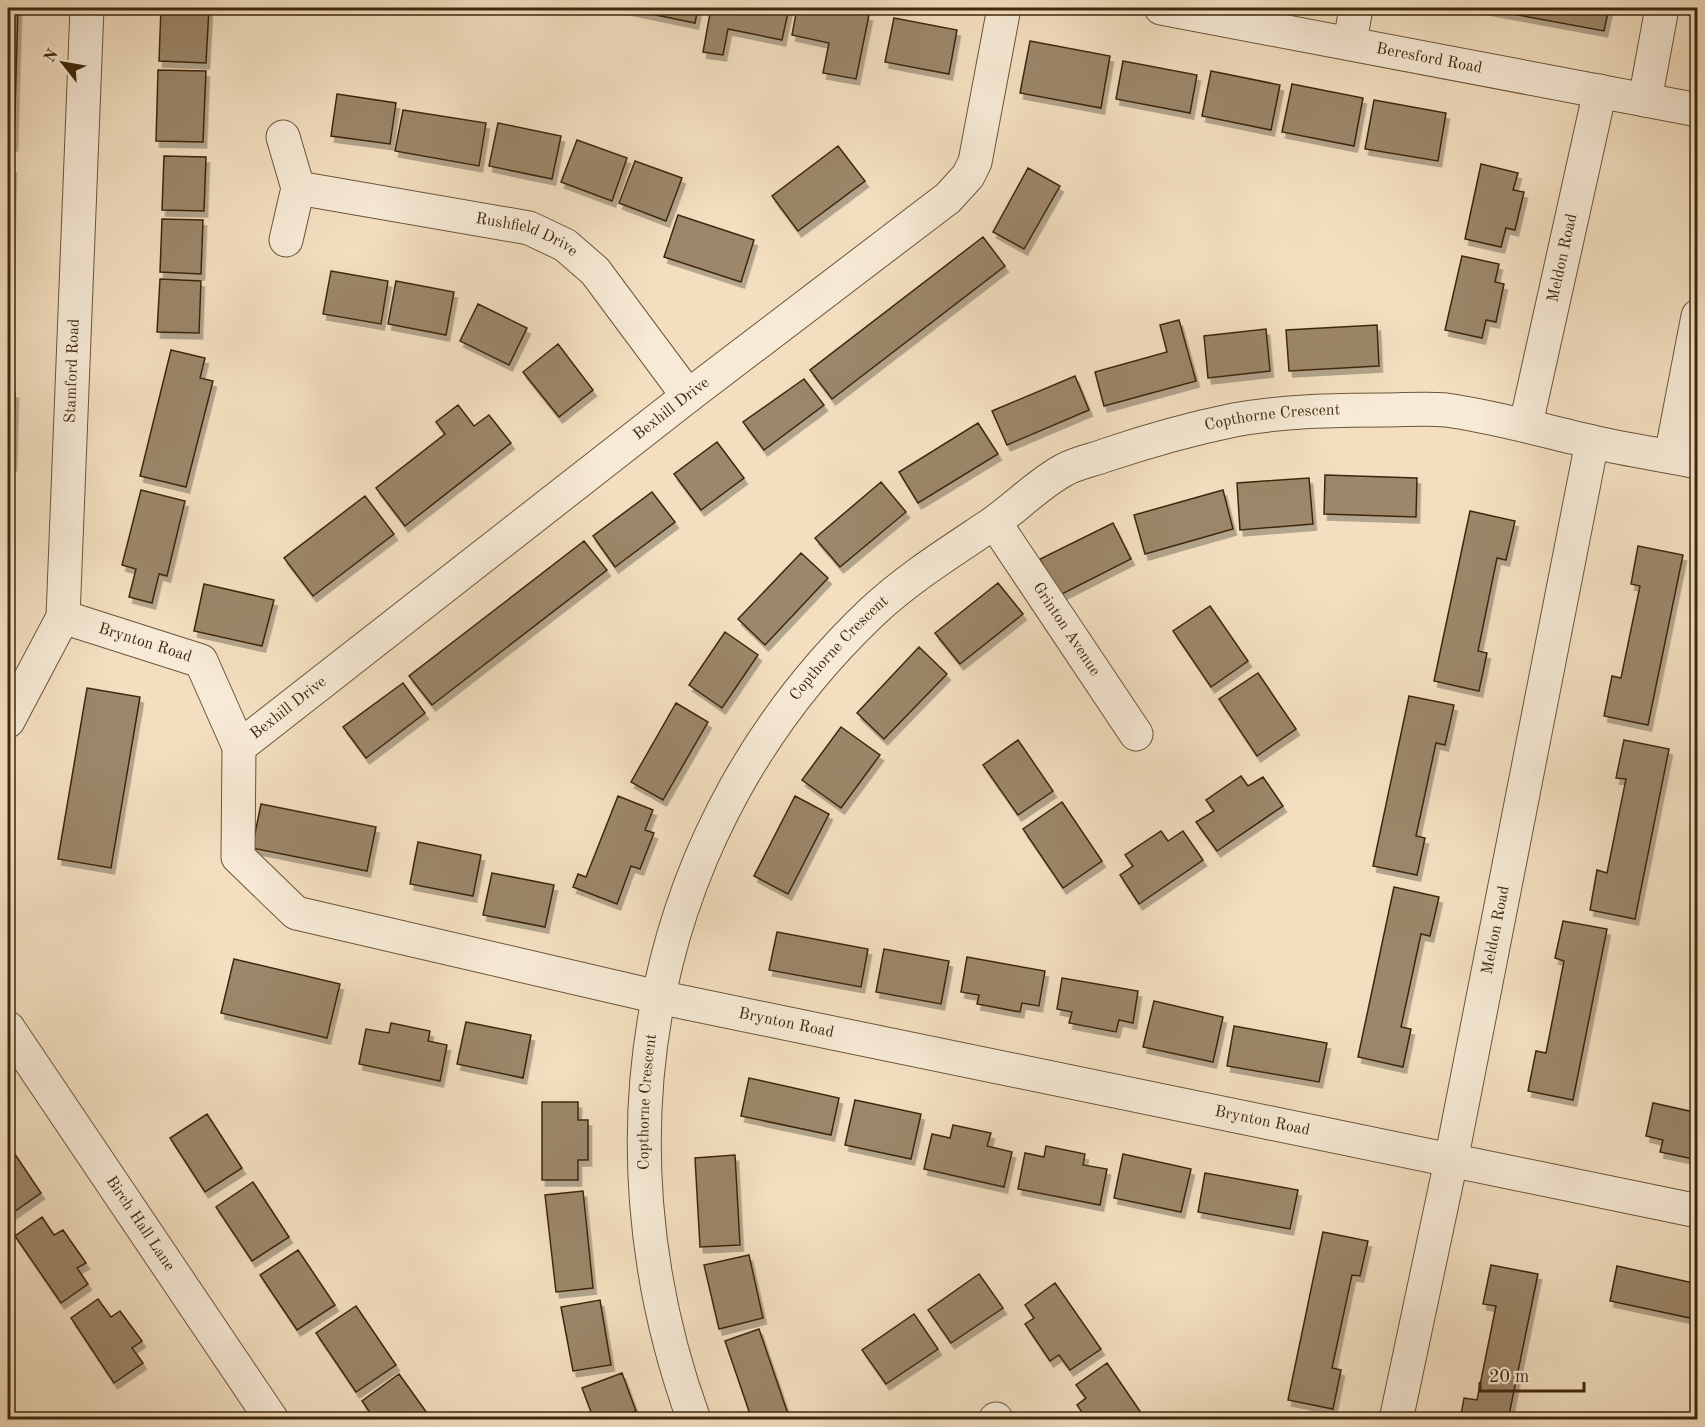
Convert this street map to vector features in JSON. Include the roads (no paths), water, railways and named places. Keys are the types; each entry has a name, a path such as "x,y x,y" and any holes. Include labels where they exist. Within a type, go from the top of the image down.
{"street":[{"name":"Stamford Road","path":"8,721 63,617 87,8"},
{"name":"Bexhill Drive","path":"238,747 688,396 948,198 961,185 975,162 1004,8"},
{"name":"Beresford Road","path":"1161,8 1350,42 1698,110"},
{"path":"1350,42 1356,8"},
{"path":"1645,100 1662,8"},
{"name":"Meldon Road","path":"1526,424 1600,91"},
{"path":"283,137 298,188 286,240"},
{"name":"Rushfield Drive","path":"298,188 529,228 565,244 595,271 688,396"},
{"path":"1684,459 1698,316"},
{"name":"Copthorne Crescent","path":"694,1419 673,1358 656,1284 644,1162 645,1080 658,997 680,915 705,848 739,783 778,722 826,659 874,610 938,560 995,523 1065,469 1164,436 1237,420 1325,410 1442,410 1526,424 1592,442 1684,459"},
{"name":"Meldon Road","path":"1396,1419 1451,1161 1592,442"},
{"name":"Grinton Avenue","path":"995,523 1136,734"},
{"name":"Brynton Road","path":"63,617 201,661 238,747 238,857 296,913 658,997 1698,1211"},
{"name":"Birch Hall Lane","path":"8,1028 272,1419"}]}
